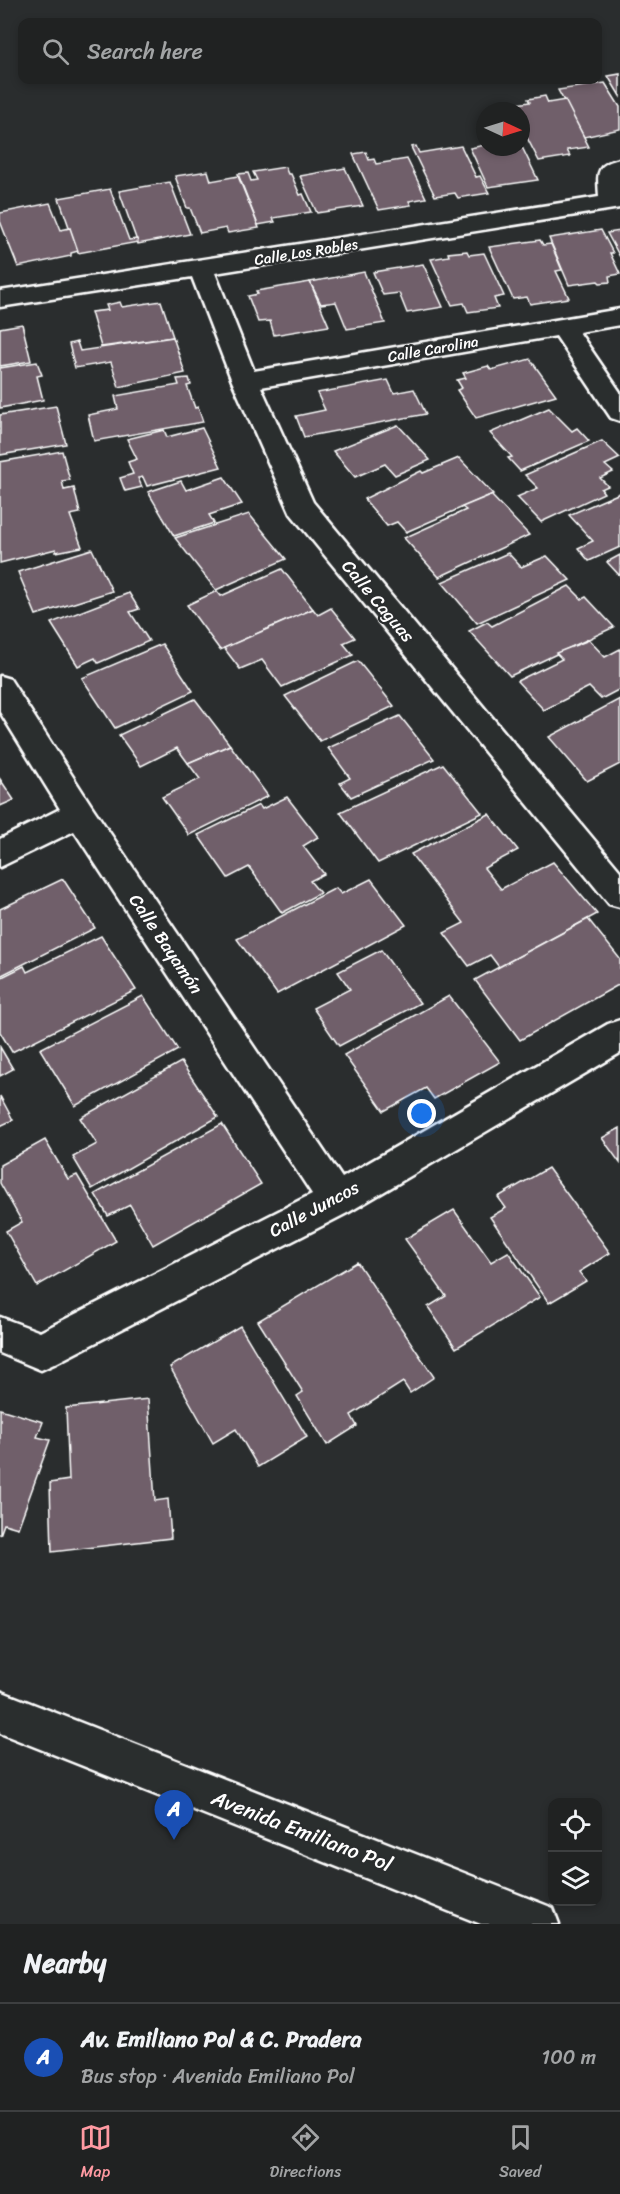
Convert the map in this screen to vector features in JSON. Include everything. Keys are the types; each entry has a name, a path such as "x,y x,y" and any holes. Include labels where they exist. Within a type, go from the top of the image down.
{"street":[{"name":"Calle Los Robles","path":"0,299 201,269 615,201 610,171 620,166"},
{"name":"Calle Caguas","path":"201,269 245,381 301,507 620,894"},
{"name":"Calle Carolina","path":"245,381 620,317"},
{"path":"563,327 620,412"},
{"name":"Calle Bayamón","path":"0,687 80,814 336,1200"},
{"path":"0,854 80,814"},
{"name":"Calle Juncos","path":"0,1335 41,1351 336,1200 620,1035"},
{"name":"Avenida Emiliano Pol","path":"0,1712 537,1924"}],"building":[{"path":"620,74 620,96 608,76"},
{"path":"605,83 620,107 620,129 584,137 558,90"},
{"path":"545,96 548,103 565,100 589,147 567,150 570,156 539,161 530,144 530,102 528,99"},
{"path":"416,146 419,153 461,146 476,177 480,176 489,193 458,198 455,193 435,196 411,147"},
{"path":"476,147 476,156 526,156 538,180 488,187 470,148"},
{"path":"366,152 369,160 374,159 376,164 407,159 426,198 409,201 411,205 379,210 353,154"},
{"path":"285,167 288,174 291,174 300,195 303,194 311,212 273,218 275,222 258,225 238,174 248,173 251,181 257,180 253,172"},
{"path":"345,168 363,206 317,213 300,176"},
{"path":"208,171 211,181 238,176 259,228 228,233 226,228 200,233 190,208 187,208 175,176"},
{"path":"170,182 190,234 138,244 119,191"},
{"path":"110,189 129,240 137,239 138,242 78,253 59,198"},
{"path":"50,203 61,230 70,228 78,251 71,253 71,256 18,267 0,221 0,213"},
{"path":"601,230 613,253 610,253 620,274 609,276 610,282 600,283 598,281 569,285 549,238"},
{"path":"620,231 620,257 607,233"},
{"path":"540,240 543,245 551,244 562,270 556,271 569,298 530,304 527,297 513,299 489,247"},
{"path":"467,251 469,255 484,253 504,296 494,298 498,308 468,312 464,303 452,305 431,259 449,256 448,253"},
{"path":"423,264 443,307 407,313 399,293 383,295 373,272"},
{"path":"364,272 385,323 347,329 336,302 321,304 310,282"},
{"path":"310,282 329,326 274,335 270,321 258,322 248,296 258,294 256,291"},
{"path":"161,301 173,337 101,347 91,312 108,310 106,305 120,302 122,307"},
{"path":"22,324 31,361 0,366 0,328"},
{"path":"173,337 185,373 119,387 111,362 75,368 69,344 77,342 80,351"},
{"path":"530,359 556,395 476,418 457,390 462,388 457,380 466,378 463,373 488,366 491,370"},
{"path":"37,362 42,375 37,376 43,400 0,408 0,368"},
{"path":"189,378 191,385 187,386 203,422 94,441 88,415 118,409 115,396 179,385 177,379"},
{"path":"388,380 394,393 414,389 426,414 304,437 296,416 325,410 317,393"},
{"path":"56,406 66,444 0,455 0,415"},
{"path":"549,408 572,431 577,428 589,441 520,471 508,458 512,457 490,433"},
{"path":"398,425 430,460 395,475 385,464 355,477 333,451"},
{"path":"202,428 221,467 147,486 143,477 138,478 142,487 125,491 120,478 133,474 128,462 137,459 127,439 164,430 167,437"},
{"path":"602,441 620,458 605,465 613,472 600,478 608,486 601,489 604,493 541,522 517,497 538,488 525,475"},
{"path":"62,451 70,480 62,481 64,490 74,488 80,513 70,515 82,547 56,552 56,549 0,563 0,462"},
{"path":"459,458 493,494 406,532 397,522 387,526 364,499 421,471 423,473"},
{"path":"224,477 242,504 209,515 214,523 174,536 148,492 181,481 186,490"},
{"path":"620,493 620,547 589,561 578,548 593,541 569,515"},
{"path":"491,495 529,535 439,577 404,538 466,510 462,507"},
{"path":"249,514 286,559 216,590 175,538"},
{"path":"92,549 112,591 36,615 18,572"},
{"path":"508,553 521,567 547,556 570,580 477,623 442,582"},
{"path":"620,555 620,576 607,562"},
{"path":"282,569 313,609 220,650 187,605 217,591 221,596"},
{"path":"569,586 582,599 586,597 614,627 510,676 469,631 487,622 492,626"},
{"path":"129,593 139,609 130,612 149,641 98,663 95,658 78,666 51,623"},
{"path":"331,608 355,638 343,643 353,655 282,687 262,660 240,669 224,648 313,609 318,615"},
{"path":"589,640 605,657 620,649 620,689 601,699 589,687 544,710 517,681 562,659 556,653"},
{"path":"162,644 193,691 115,728 82,678"},
{"path":"358,661 394,706 320,741 285,696"},
{"path":"195,699 230,745 188,763 177,748 141,766 119,735"},
{"path":"620,699 620,764 587,781 549,737"},
{"path":"400,716 434,759 351,797 340,783 350,778 328,748"},
{"path":"230,745 268,796 189,835 162,797 200,779 188,763"},
{"path":"443,764 482,813 378,863 340,812"},
{"path":"0,779 14,800 0,806"},
{"path":"287,797 318,837 303,846 324,874 310,881 320,893 282,913 249,867 228,878 198,835 259,805 262,809"},
{"path":"489,814 518,850 484,868 501,889 553,862 597,914 499,967 490,955 469,966 444,933 464,923 411,854"},
{"path":"63,879 95,928 0,976 0,909"},
{"path":"371,879 406,925 277,994 237,939 336,888 341,894"},
{"path":"588,919 620,959 620,984 520,1040 475,980"},
{"path":"101,936 136,990 12,1052 0,1032 0,978 24,966 27,972"},
{"path":"381,950 420,1003 339,1046 313,1008 350,989 338,972"},
{"path":"143,996 178,1050 75,1106 40,1049"},
{"path":"449,996 500,1062 434,1099 426,1088 384,1111 344,1055"},
{"path":"0,1047 13,1069 0,1076"},
{"path":"181,1062 218,1117 92,1189 73,1157 97,1144 80,1118"},
{"path":"0,1096 13,1120 0,1126"},
{"path":"222,1124 261,1184 153,1245 130,1205 108,1216 95,1194"},
{"path":"620,1128 620,1163 602,1138"},
{"path":"45,1140 68,1179 77,1175 116,1241 37,1286 6,1231 22,1222 0,1183 0,1165"},
{"path":"548,1168 610,1253 579,1272 586,1281 549,1303 490,1217 506,1208 498,1197"},
{"path":"454,1210 491,1262 508,1252 540,1297 456,1348 428,1307 446,1296 405,1239"},
{"path":"357,1262 434,1377 410,1393 403,1382 351,1415 357,1426 327,1445 297,1396 303,1392 258,1321"},
{"path":"240,1326 307,1437 258,1467 236,1429 213,1443 170,1367"},
{"path":"148,1399 155,1501 168,1499 171,1538 52,1552 50,1483 69,1480 66,1408"},
{"path":"0,1409 43,1422 37,1437 50,1440 18,1528 4,1524 0,1535"}],"place":[{"name":"Av. Emiliano Pol & C. Pradera","path":"174,1840"}]}
